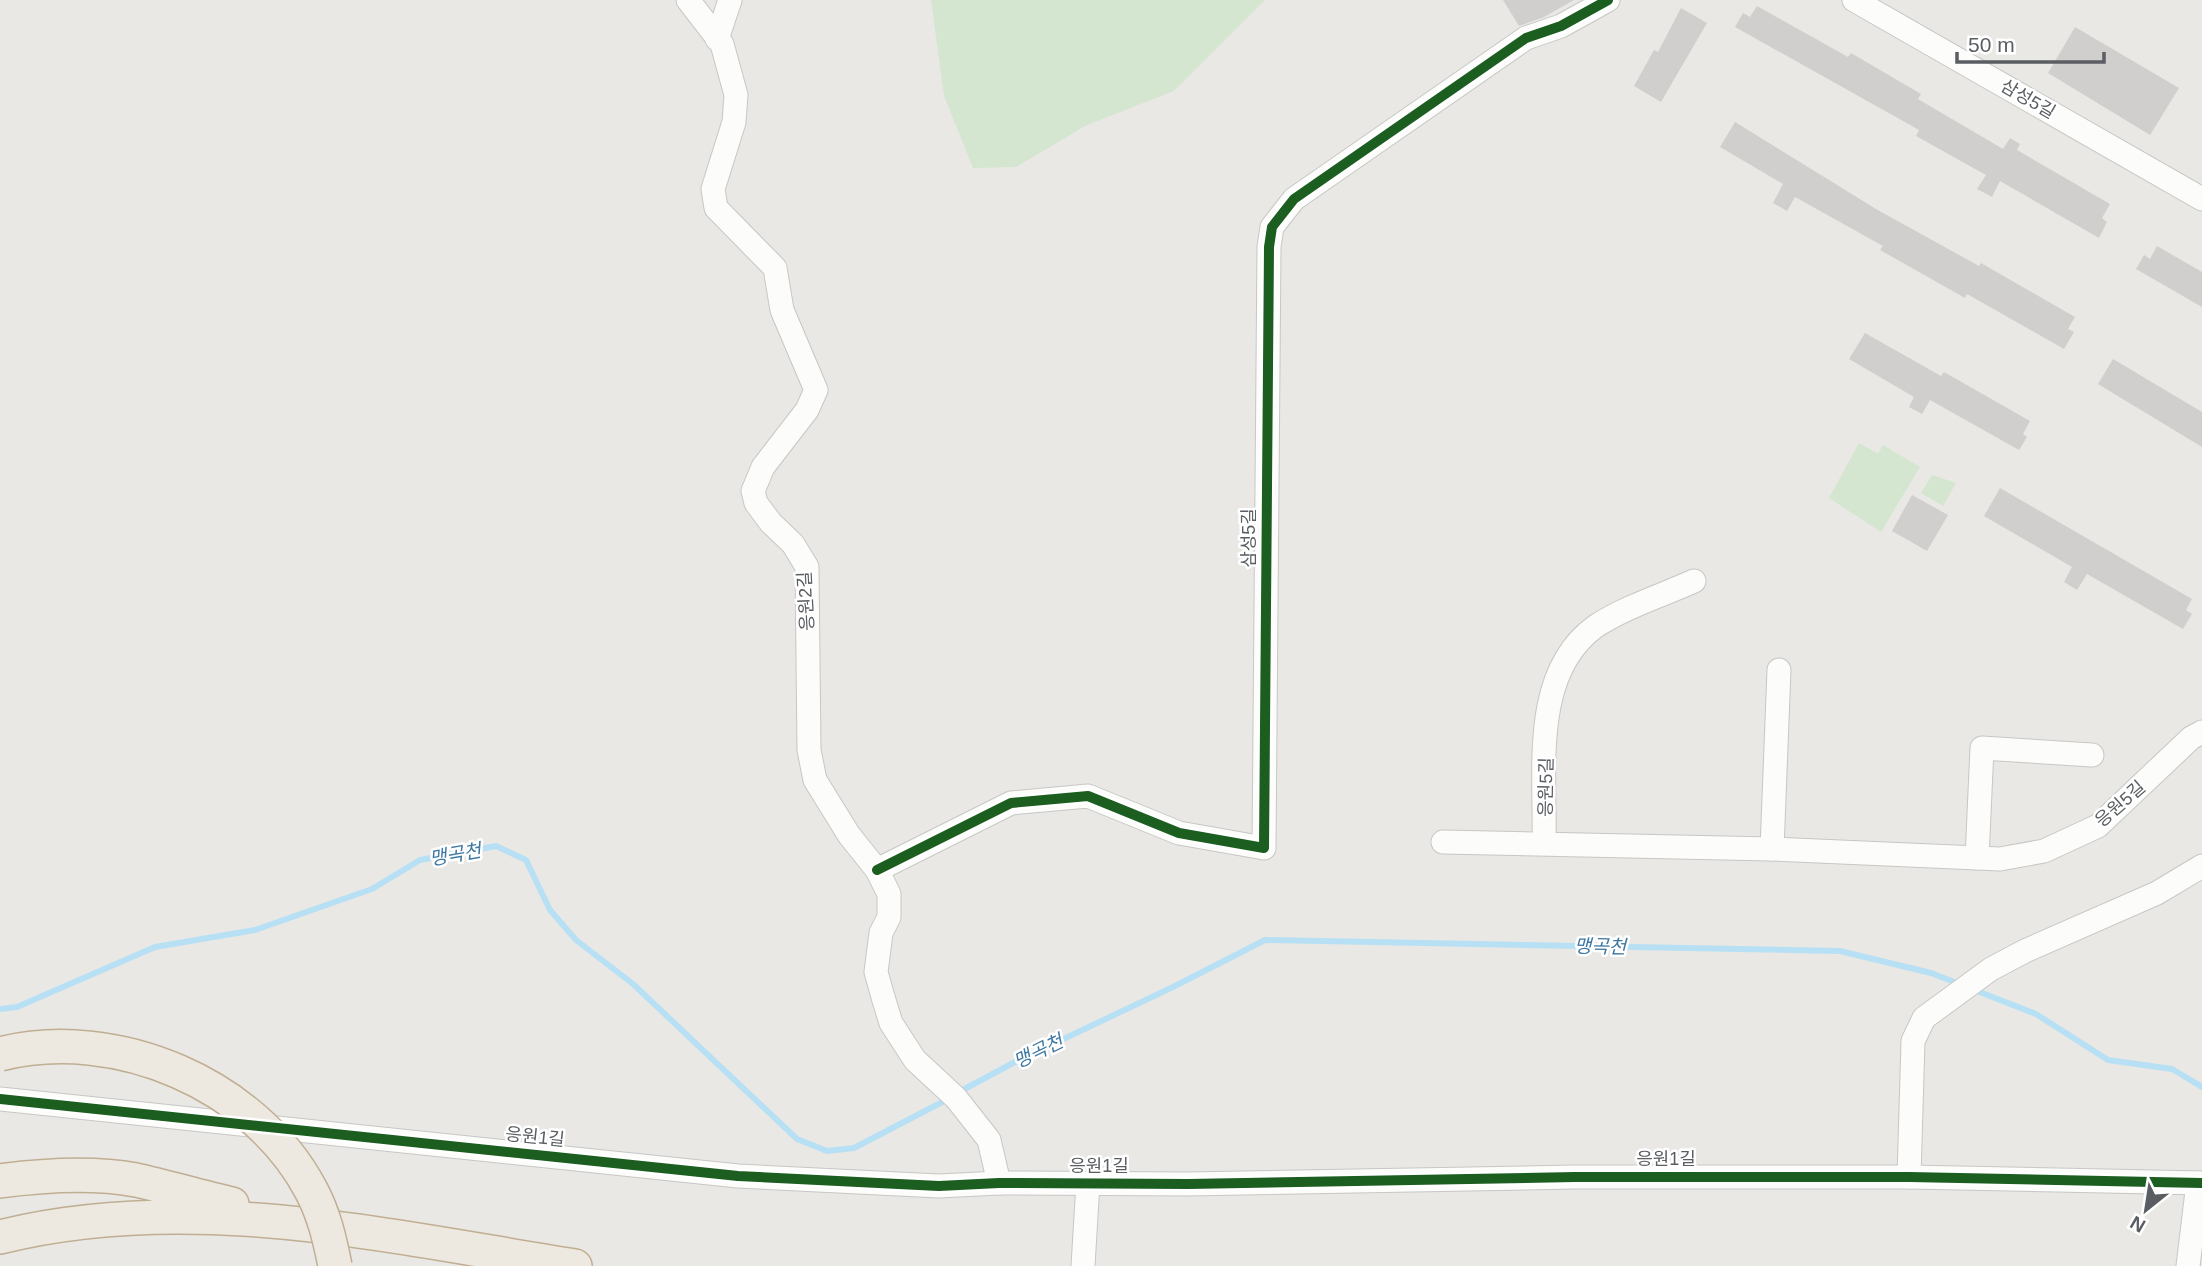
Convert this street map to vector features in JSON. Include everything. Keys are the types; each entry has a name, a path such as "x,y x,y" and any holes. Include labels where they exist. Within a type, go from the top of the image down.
{"highway":[{"path":"0,1054 45,1048 101,1050 168,1067 230,1100 276,1140 301,1174 321,1214 335,1266"},
{"path":"0,1181 76,1175 135,1180 347,1230"},
{"path":"0,1237 58,1225 105,1220 202,1216 347,1230 575,1266"}],"street":[{"name":"응원2길","path":"688,0 722,44 736,95 734,122 713,189 716,208 775,268 782,310 816,390 807,410 763,467 753,491 756,503 771,523 793,544 807,567 808,737 815,780 849,835 877,870 889,894 888,917 881,933 876,972 891,1023 915,1060 955,1097 989,1140 999,1183"},
{"path":"717,38 730,0"},
{"name":"삼성5길","path":"877,870 1011,803 1088,796 1179,833 1264,848 1269,247 1272,227 1294,199 1526,38 1561,26 1608,0"},
{"name":"삼성5길","path":"1854,0 2202,199"},
{"name":"응원5길","path":"1694,581 1598,626 1575,647 1555,683 1547,711 1544,842 2000,859 2045,851 2098,826 2191,738 2202,732"},
{"path":"1773,849 1779,670"},
{"path":"1977,858 1982,748 2092,755"},
{"path":"1443,842 1544,842"},
{"path":"1909,1177 1913,1041 1924,1018 1991,970 2025,951 2157,893 2202,866"},
{"name":"응원1길","path":"0,1099 738,1176 939,1186 999,1183 1575,1177 1909,1177 2200,1183"},
{"name":"응원1길","path":"1083,1256 1088,1183"},
{"path":"2188,1266 2200,1183"}],"green space":[{"path":"931,0 1265,0 1174,91 1087,125 1016,167 973,168 944,96"},
{"path":"1859,443 1878,454 1883,445 1920,467 1881,532 1829,498"},
{"path":"1932,475 1956,483 1943,506 1921,493"}],"building":[{"path":"1503,0 1574,0 1544,17 1519,26"},
{"path":"1757,6 1848,57 1851,53 1921,94 1918,99 2003,149 2010,138 2020,144 2017,150 2110,204 2102,218 2107,222 2099,238 2000,181 1992,197 1977,189 1986,175 1916,136 1919,130 1735,27 1743,13 1750,17"},
{"path":"1681,8 1707,23 1661,102 1634,86 1654,50 1658,52"},
{"path":"2075,27 2179,88 2150,135 2048,73"},
{"path":"1735,122 1876,209 1979,266 1981,263 2075,317 2068,329 2074,332 2064,349 1967,294 1965,298 1880,250 1883,246 1795,197 1787,211 1773,203 1783,184 1720,147"},
{"path":"2157,246 2202,272 2202,307 2136,269 2144,255 2150,259"},
{"path":"1865,333 1941,376 1944,372 2030,421 2023,434 2027,437 2019,450 1930,400 1922,414 1909,407 1914,397 1849,359"},
{"path":"2113,359 2202,412 2202,447 2098,384"},
{"path":"2000,488 2192,599 2186,610 2192,614 2183,629 2087,574 2077,590 2064,582 2072,567 1984,516"},
{"path":"1912,495 1948,515 1927,551 1892,531"}],"waterway":[{"name":"맹곡천","path":"0,1009 17,1007 155,947 255,930 372,889 420,860 496,846 526,860 550,910 576,940 633,984 797,1139 827,1151 854,1148 948,1099"},
{"name":"맹곡천","path":"957,1093 1265,940 1840,951 1931,973 1962,985"},
{"name":"맹곡천","path":"1972,989 2036,1014 2108,1060 2172,1069 2202,1087"}],"cycle path":[{"path":"877,870 1011,803 1088,796 1179,833 1264,848 1269,247 1272,227 1294,199 1526,38 1561,26 1608,0"},
{"path":"0,1099 738,1176 939,1186 999,1183 1188,1184 1575,1177 1909,1177 2202,1183"}]}
